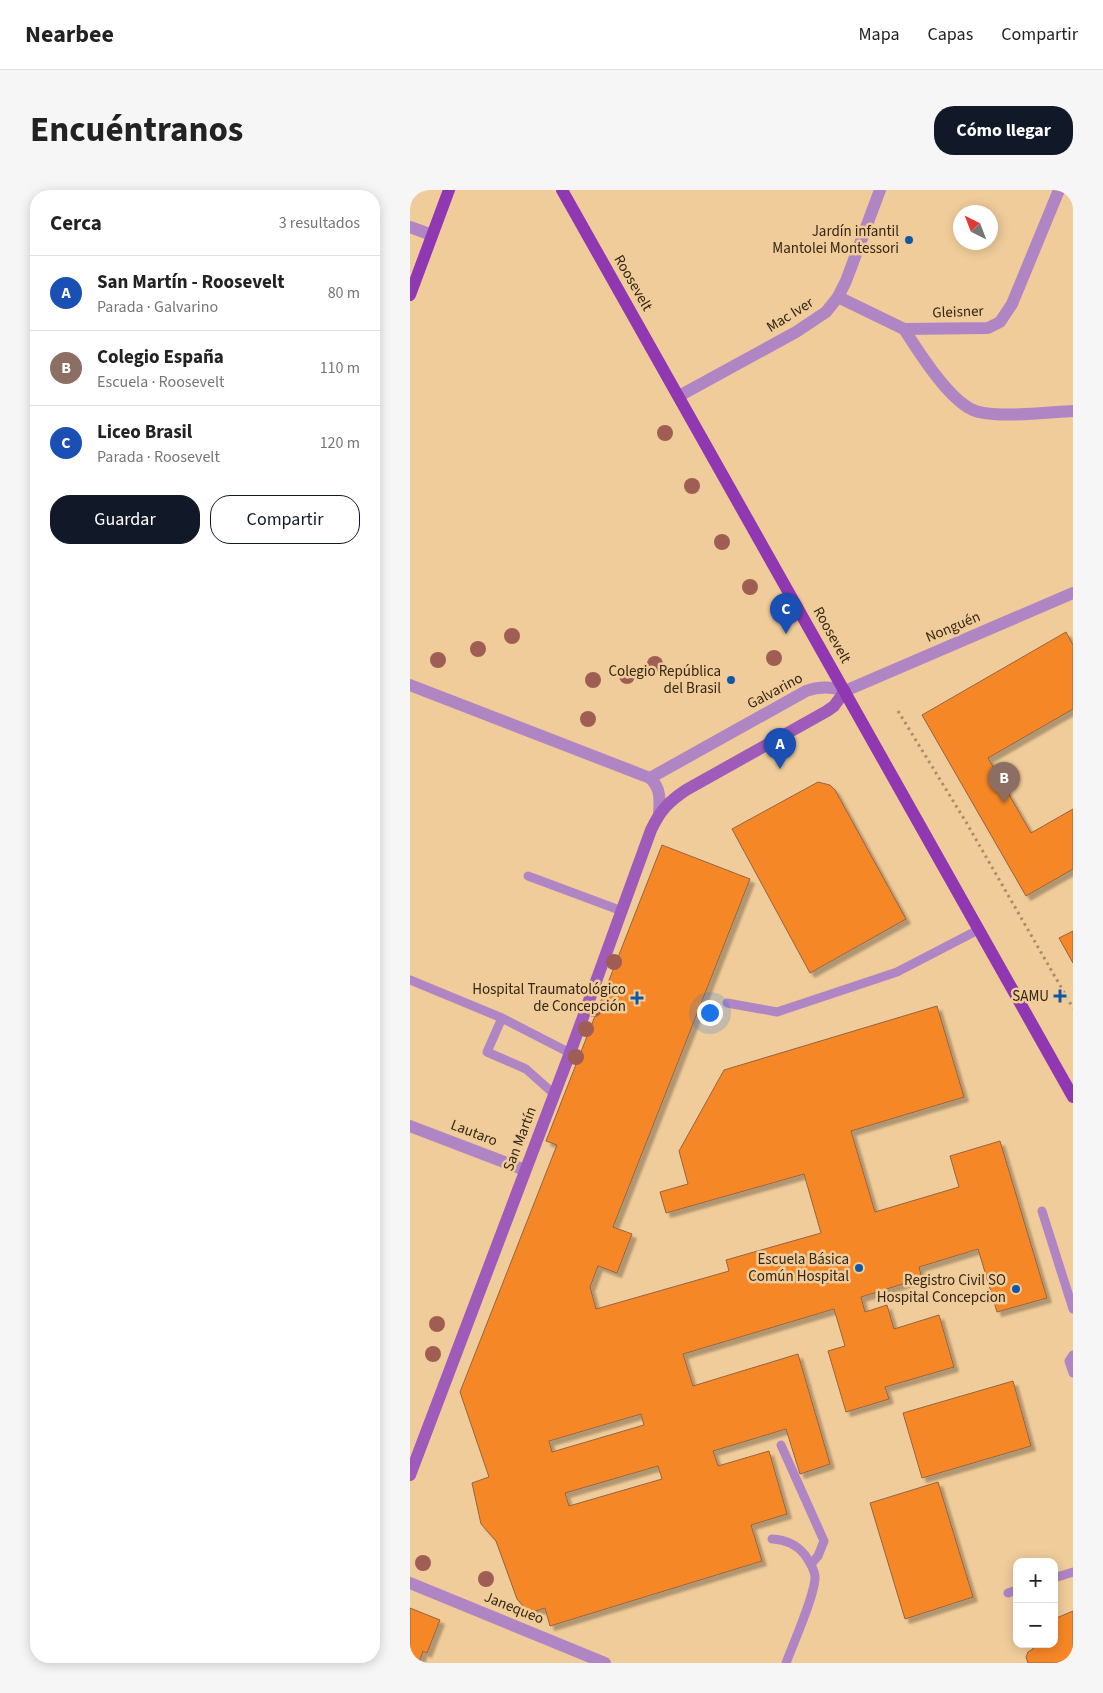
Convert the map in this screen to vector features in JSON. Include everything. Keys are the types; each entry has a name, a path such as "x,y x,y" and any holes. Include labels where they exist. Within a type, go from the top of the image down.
{"main road":[{"path":"410,295 449,190"},
{"name":"Roosevelt","path":"562,190 1073,1097"},
{"path":"659,814 667,804 686,790 827,711 834,706 845,691"},
{"name":"San Martín","path":"410,1475 659,814"}],"street":[{"name":"Mac Iver","path":"679,396 809,325 826,312 838,297 846,281 880,190"},
{"name":"Gleisner","path":"838,297 904,329 988,328 1000,322 1012,304 1059,190"},
{"path":"410,227 432,235"},
{"path":"904,329 944,385 960,402 973,411 988,414 1073,411"},
{"name":"Nonguén","path":"845,691 1073,592"},
{"path":"410,685 650,778 655,782 660,794 659,814"},
{"name":"Galvarino","path":"650,778 806,691 826,687 845,691"},
{"name":"Lautaro","path":"410,1126 526,1170"},
{"name":"Janequeo","path":"410,1583 605,1663"}],"lane":[{"path":"528,876 622,911"},
{"path":"727,1002 777,1012 897,972 978,930"},
{"path":"410,980 502,1018 570,1053"},
{"path":"502,1018 487,1052 526,1069 554,1094"},
{"path":"1042,1211 1073,1309"},
{"path":"1073,1355 1068,1361 1073,1373"},
{"path":"781,1445 824,1541 818,1556 811,1564"},
{"path":"772,1539 792,1543 801,1550 811,1564 815,1575 813,1590 786,1663"},
{"path":"1058,1577 1073,1572"}],"path":[{"path":"898,711 966,822 1073,1008"}],"building":[{"path":"1066,632 1073,645 1073,709 988,758 1031,833 1073,809 1073,869 1026,896 922,715"},
{"path":"818,782 830,785 835,790 906,919 810,973 732,829"},
{"path":"662,845 750,879 613,1227 632,1234 617,1273 598,1266 590,1287 596,1309 729,1271 726,1260 821,1233 804,1174 666,1213 660,1192 688,1184 679,1151 724,1070 937,1006 964,1097 851,1131 875,1212 959,1187 950,1156 1000,1141 1047,1298 997,1312 978,1249 919,1267 922,1278 861,1297 865,1312 887,1305 894,1329 939,1315 954,1367 885,1387 889,1399 846,1412 828,1351 845,1346 834,1309 683,1354 693,1386 798,1354 830,1464 800,1474 786,1429 713,1451 718,1466 769,1451 787,1514 751,1525 762,1561 550,1626 545,1608 529,1613 517,1599 496,1541 481,1524 472,1483 489,1477 460,1392 557,1145 546,1141","holes":["641,1414 644,1425 552,1452 549,1441","658,1466 662,1479 569,1506 565,1493"]},
{"path":"1073,931 1073,963 1059,938"},
{"path":"1013,1381 1031,1446 922,1478 903,1413"},
{"path":"938,1482 973,1597 905,1619 870,1503"},
{"path":"410,1608 440,1620 427,1653 423,1651 419,1663 410,1663"},
{"path":"1073,1611 1073,1663 1028,1663 1026,1657 1033,1648 1058,1648 1058,1617"}],"place":[{"name":"Jardín infantil Mantolei Montessori","path":"909,240"},
{"name":"Liceo Brasil","path":"786,634"},
{"name":"Colegio República del Brasil","path":"731,680"},
{"name":"San Martín - Roosevelt","path":"780,769"},
{"name":"Colegio España","path":"1004,803"},
{"name":"SAMU","path":"1060,996"},
{"name":"Hospital Traumatológico de Concepción","path":"637,998"},
{"name":"Escuela Básica Común Hospital","path":"859,1268"},
{"name":"Registro Civil SO Hospital Concepcion","path":"1016,1289"}]}
